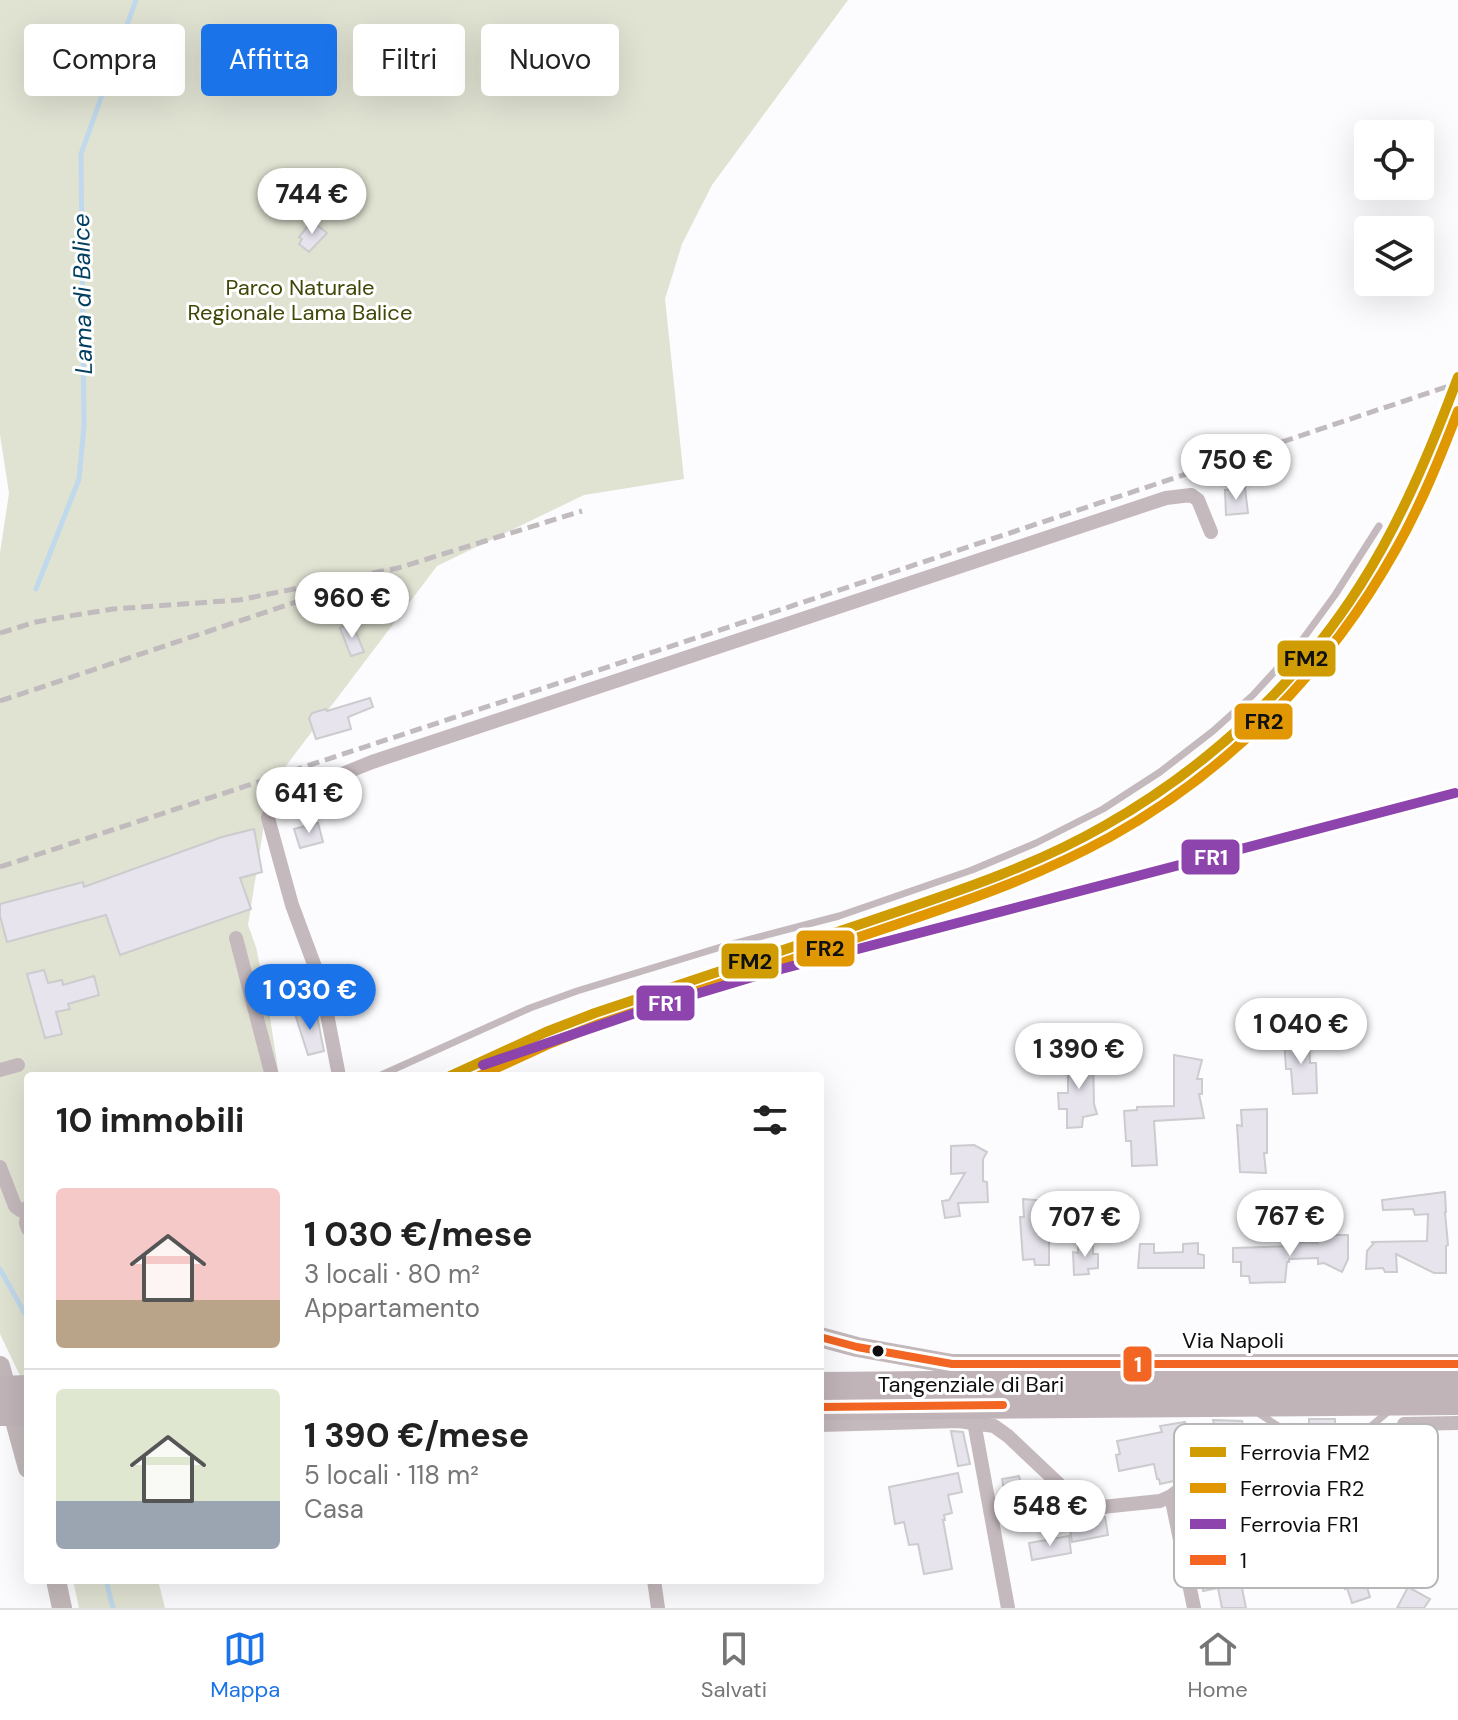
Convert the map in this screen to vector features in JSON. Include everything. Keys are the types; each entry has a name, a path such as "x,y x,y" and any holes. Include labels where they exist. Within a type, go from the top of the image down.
{"highway":[{"name":"Tangenziale di Bari","path":"824,1390 1458,1379"},
{"path":"0,1389 24,1388"},
{"name":"Tangenziale di Bari","path":"824,1390 1243,1402 1402,1413 1458,1402"},
{"path":"0,1413 24,1413"}],"street":[{"path":"338,1072 321,983 292,905 268,818 272,806 283,798 372,762 1166,498 1191,495 1198,500 1211,532"},
{"path":"236,938 271,1072"},
{"path":"0,1070 18,1065"},
{"path":"0,1167 15,1206 24,1209"},
{"name":"Via Napoli","path":"824,1338 952,1364 1458,1364"},
{"path":"0,1366 24,1453"},
{"path":"1402,1413 1458,1423"},
{"path":"974,1422 1008,1608"},
{"path":"824,1425 974,1422 994,1426 1008,1436 1062,1487 1082,1501 1102,1507 1160,1501 1174,1494"},
{"path":"1171,1496 1174,1511"},
{"path":"57,1584 62,1608"},
{"path":"655,1584 658,1608"},
{"path":"1190,1588 1194,1608"}],"lane":[{"path":"388,1072 516,1014 577,991 721,947 839,916 972,870 1036,843 1103,809 1160,772 1253,695 1297,647 1379,526"},
{"path":"1243,1402 1276,1424"},
{"path":"1379,1424 1402,1413"}],"green space":[{"name":"Parco Naturale Regionale Lama Balice","path":"0,0 848,0 712,185 682,244 665,299 684,479 584,495 437,566 270,787 248,925 256,947 278,1072 24,1072 24,1386 0,1334 0,553 9,493 0,435"},
{"path":"74,1584 159,1584 165,1608 79,1608"}],"building":[{"path":"312,221 327,233 309,252 299,244 302,239 299,237"},
{"path":"1245,488 1248,513 1226,515 1225,490"},
{"path":"352,623 364,652 351,656 340,628"},
{"path":"370,698 373,707 348,717 351,729 316,739 309,718 312,713"},
{"path":"318,823 323,842 300,848 294,829"},
{"path":"254,829 262,872 240,878 251,909 120,955 106,915 7,942 0,904 83,882 84,887 222,837"},
{"path":"44,970 48,983 62,980 63,985 94,976 99,995 68,1004 70,1009 56,1012 62,1034 45,1038 27,974"},
{"path":"316,1011 324,1051 308,1055 295,1014"},
{"path":"1309,1037 1310,1063 1316,1063 1317,1093 1293,1094 1291,1069 1286,1069 1284,1039"},
{"path":"1080,1053 1093,1057 1097,1114 1083,1117 1082,1127 1067,1128 1067,1109 1059,1109 1058,1093 1068,1093 1068,1057 1079,1057"},
{"path":"1174,1055 1202,1060 1197,1079 1202,1079 1202,1094 1199,1094 1204,1118 1154,1121 1157,1165 1132,1166 1131,1141 1126,1141 1124,1111 1137,1110 1137,1107 1174,1106"},
{"path":"1267,1109 1266,1173 1240,1172 1237,1125 1242,1126 1241,1110"},
{"path":"974,1145 987,1152 983,1159 983,1181 987,1182 988,1202 958,1203 960,1216 945,1218 942,1201 949,1200 965,1173 951,1174 951,1146"},
{"path":"1445,1192 1446,1273 1434,1273 1396,1254 1397,1272 1385,1272 1383,1268 1366,1269 1367,1251 1374,1243 1371,1242 1427,1241 1428,1214 1415,1215 1413,1209 1383,1210 1382,1200"},
{"path":"1023,1199 1059,1202 1059,1224 1051,1223 1049,1234 1049,1265 1035,1265 1034,1259 1023,1260 1020,1217 1024,1217"},
{"path":"1325,1235 1348,1235 1348,1259 1342,1272 1324,1263 1318,1264 1318,1258 1289,1259 1285,1282 1250,1283 1249,1276 1241,1276 1241,1262 1233,1262 1233,1248 1293,1246 1293,1242 1318,1243 1318,1239"},
{"path":"1078,1243 1093,1244 1093,1254 1098,1254 1098,1268 1088,1269 1089,1274 1074,1275 1073,1252 1078,1253"},
{"path":"1198,1243 1198,1254 1204,1255 1204,1268 1138,1268 1140,1244 1154,1244 1154,1253 1183,1252 1183,1244"},
{"path":"1309,1419 1335,1419 1335,1424 1309,1424"},
{"path":"1213,1420 1242,1421 1243,1424 1214,1424"},
{"path":"1185,1422 1174,1424 1174,1481 1160,1484 1154,1464 1119,1471 1117,1441 1162,1432 1160,1426"},
{"path":"951,1431 963,1432 970,1464 958,1466"},
{"path":"958,1473 962,1492 948,1495 952,1513 944,1515 943,1520 952,1569 924,1574 918,1544 909,1545 904,1522 895,1524 889,1487"},
{"path":"1019,1476 1021,1484 1035,1481 1041,1514 1009,1519 1002,1479"},
{"path":"1066,1504 1079,1511 1105,1517 1108,1535 1072,1542"},
{"path":"1069,1536 1071,1553 1032,1560 1029,1543"},
{"path":"1218,1588 1242,1588 1246,1608 1222,1608"},
{"path":"1347,1588 1367,1588 1370,1597 1352,1603"},
{"path":"1407,1588 1430,1599 1424,1608 1397,1608"}],"waterway":[{"name":"Lama di Balice","path":"36,589 79,479 84,426 81,154 136,0"},
{"name":"Lama di Balice","path":"0,1269 24,1312"},
{"name":"Lama di Balice","path":"107,1584 113,1608"}],"railway":[{"path":"0,867 1458,383"},
{"path":"0,633 36,622 113,609 239,600 398,568 582,511"},
{"path":"0,701 326,592"}],"rail line":[{"name":"FM2","path":"459,1072 595,1013 930,901 1019,867 1104,826 1179,778 1248,721 1309,656 1336,621 1376,559 1403,509 1458,377"},
{"name":"FR2","path":"488,1072 599,1024 995,890 1082,852 1154,810 1236,748 1308,675 1340,635 1405,532 1430,481 1458,411"},
{"name":"FR1","path":"483,1065 659,1005 766,973 1455,793"}],"transit line":[{"name":"1","path":"824,1338 952,1364 1458,1364"},
{"name":"1","path":"824,1407 1003,1405"}]}
